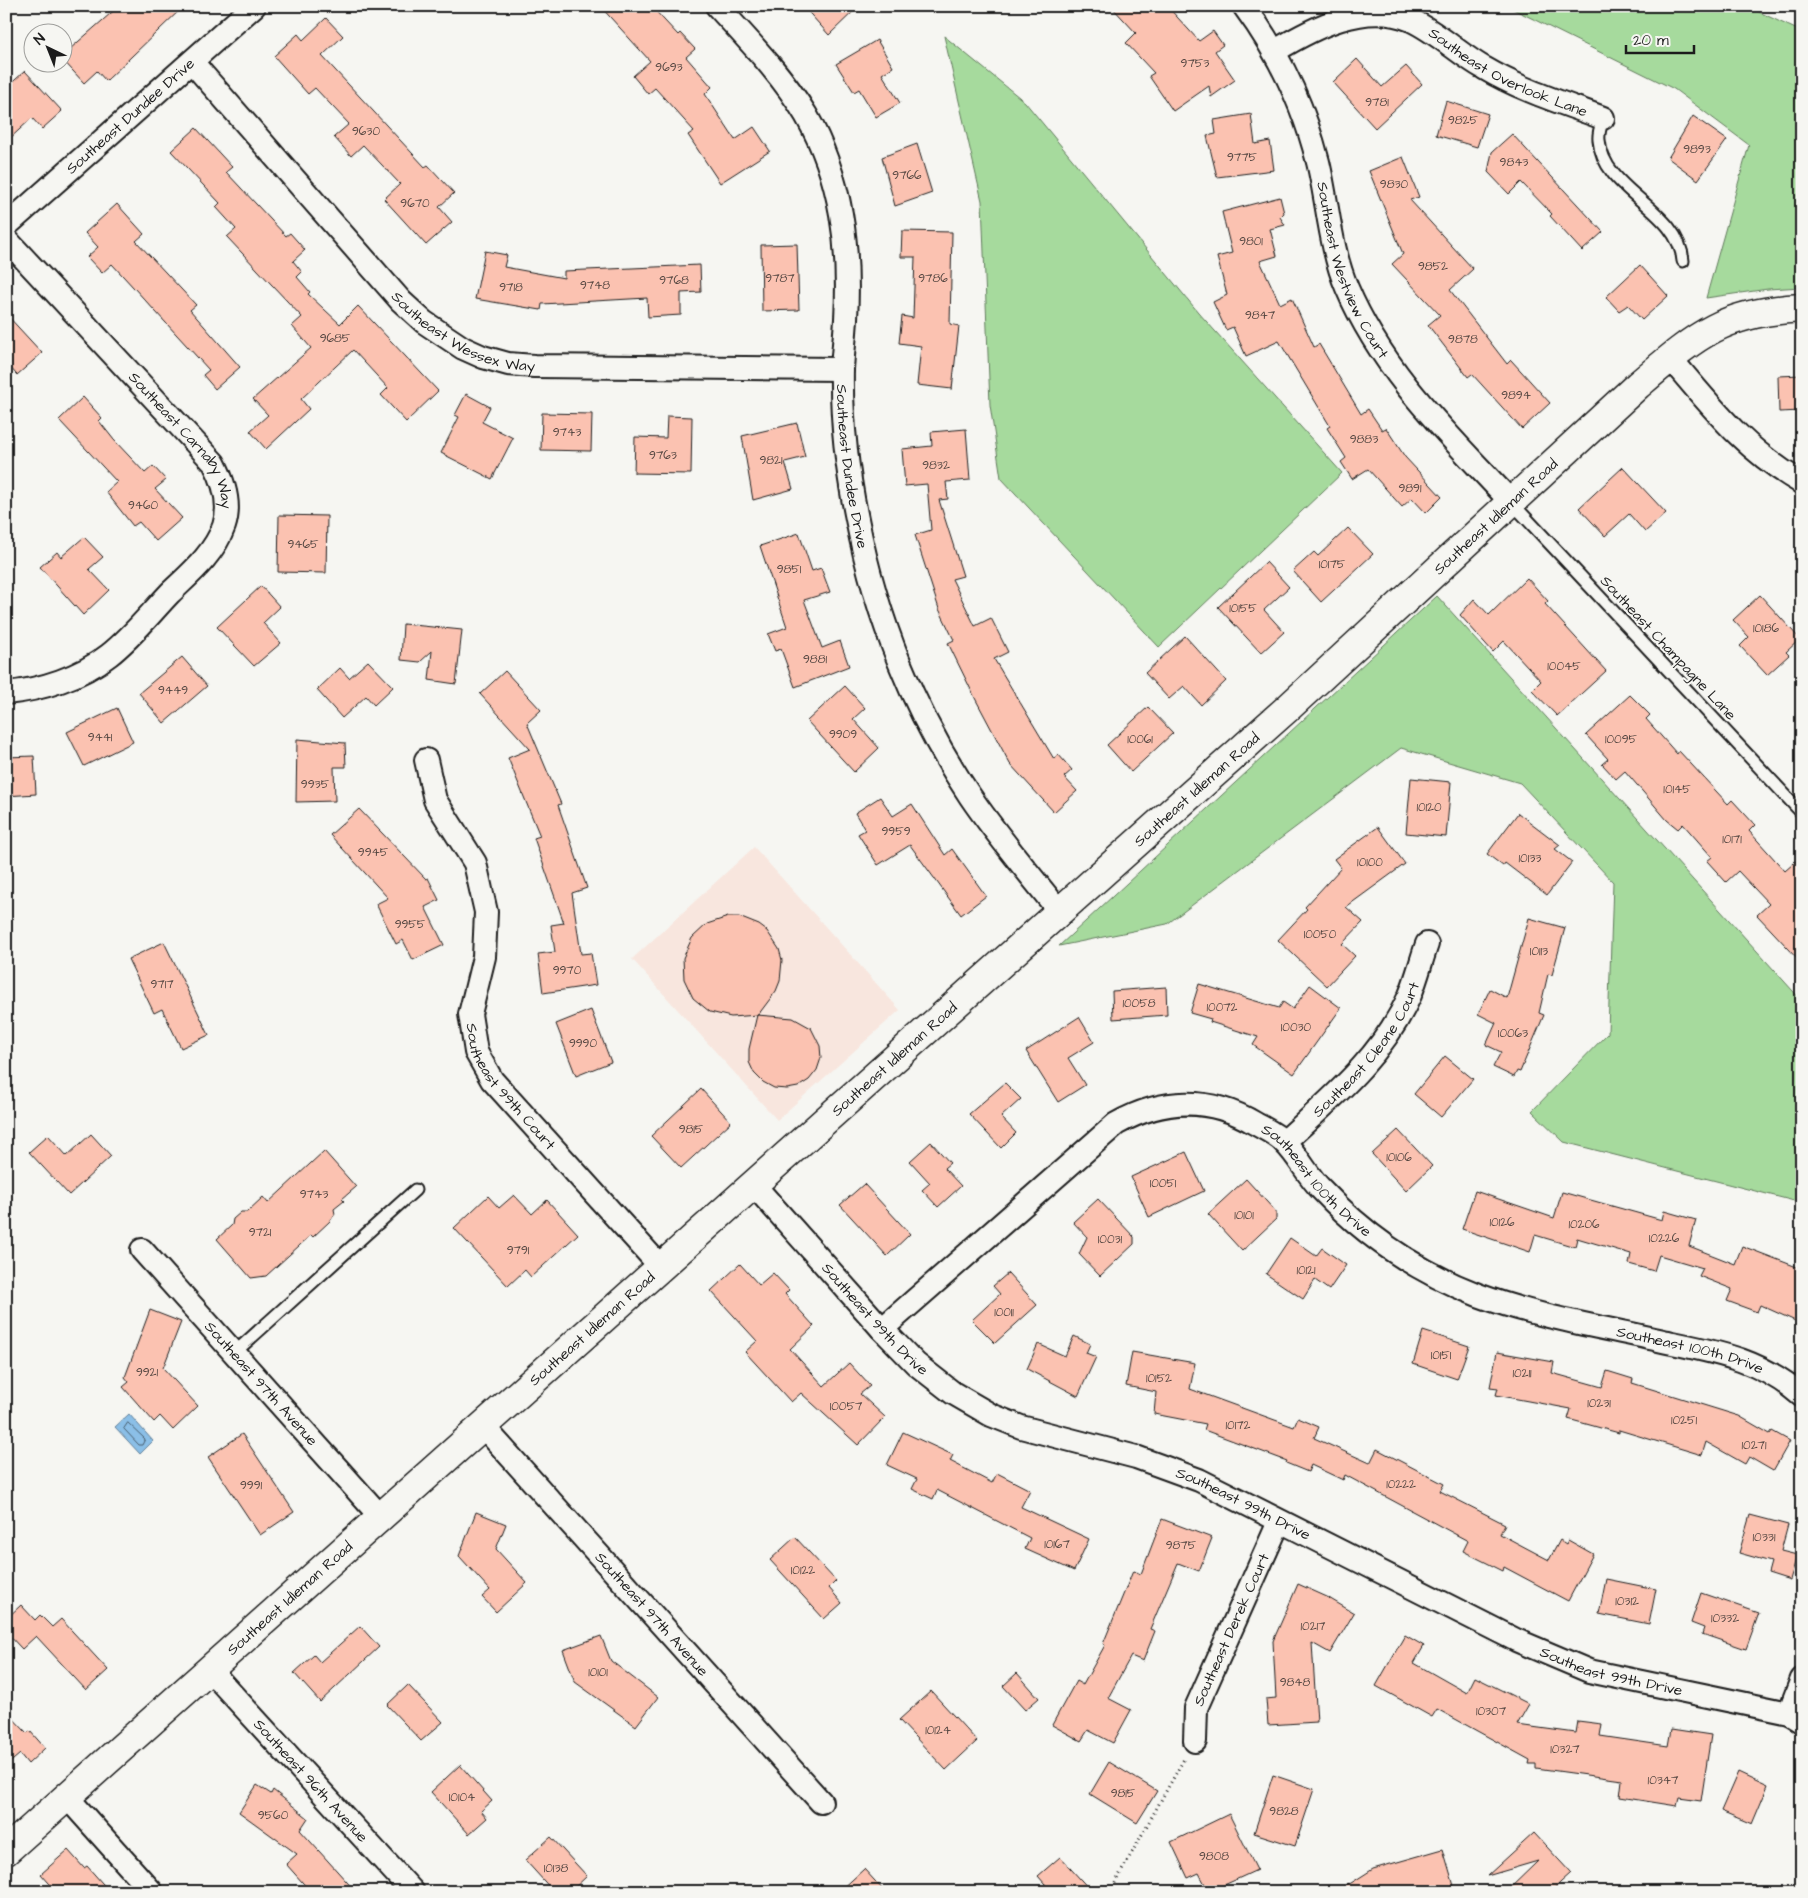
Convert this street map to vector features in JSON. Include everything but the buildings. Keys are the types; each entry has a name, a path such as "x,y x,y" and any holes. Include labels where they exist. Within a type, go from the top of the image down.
{"main road":[{"name":"Southeast Idleman Road","path":"6,1851 1289,707 1512,503 1595,424 1670,358 1699,335 1731,319 1777,309 1802,308"}],"street":[{"name":"Southeast Dundee Drive","path":"6,226 254,6"},
{"name":"Southeast Dundee Drive","path":"718,6 785,84 806,116 833,177 842,210 846,239 846,319 842,369 843,419 857,517 869,575 890,639 928,722 968,794 1059,911"},
{"name":"Southeast Westview Court","path":"1244,6 1275,51 1309,134 1318,162 1331,230 1346,286 1362,319 1392,369 1414,396 1512,503"},
{"name":"Southeast Overlook Lane","path":"1275,51 1301,35 1339,19 1360,15 1389,14 1410,20 1484,69 1520,87 1604,118"},
{"name":"Southeast Wessex Way","path":"192,62 401,301 445,336 482,357 508,364 534,366 842,369"},
{"name":"Southeast Carnaby Way","path":"6,239 214,464 222,478 227,500 224,524 210,554 108,655 82,672 52,684 23,692 6,693"},
{"path":"1670,358 1732,430 1758,455 1802,482"},
{"name":"Southeast 99th Court","path":"426,760 435,800 475,862 486,912 484,957 470,1014 476,1052 492,1080 660,1266"},
{"name":"Southeast Cleone Court","path":"1284,1142 1353,1078 1374,1054 1392,1027 1410,994 1427,944"},
{"name":"Southeast 100th Drive","path":"882,1329 1102,1134 1134,1114 1174,1103 1216,1106 1254,1123 1284,1142 1319,1188 1359,1227 1406,1259 1448,1282 1516,1308 1737,1357 1773,1374 1802,1396"},
{"name":"Southeast 99th Drive","path":"753,1184 882,1329 916,1364 953,1393 992,1415 1020,1427 1136,1457 1199,1480 1516,1640 1589,1670 1795,1717"},
{"name":"Southeast 97th Avenue","path":"142,1250 233,1354 380,1516"},
{"name":"Southeast 97th Avenue","path":"482,1425 820,1802"},
{"name":"Southeast Derek Court","path":"1195,1741 1196,1708 1279,1522"},
{"name":"Southeast 96th Avenue","path":"209,1669 413,1892"},
{"path":"1795,1717 1802,1679"},
{"path":"67,1797 152,1892"}],"lane":[{"path":"1604,118 1599,142 1614,174 1662,221 1679,242 1683,261"},
{"name":"Southeast Champagne Lane","path":"1512,503 1802,813"},
{"path":"233,1354 415,1190"}],"path":[{"path":"1110,1892 1195,1741"}],"shaded area":[{"path":"754,847 900,1010 777,1120 632,959"}],"green space":[{"path":"1507,6 1746,6 1802,32 1802,287 1768,289 1706,298 1749,145 1674,89"},
{"path":"944,36 1025,102 1198,312 1342,473 1159,647 1001,478 990,405 982,201"},
{"path":"1437,596 1802,1001 1802,1203 1564,1142 1532,1111 1608,1033 1613,882 1520,783 1401,748 1167,924 1059,946"}],"water":[{"path":"129,1414 153,1441 140,1454 115,1427"}]}
